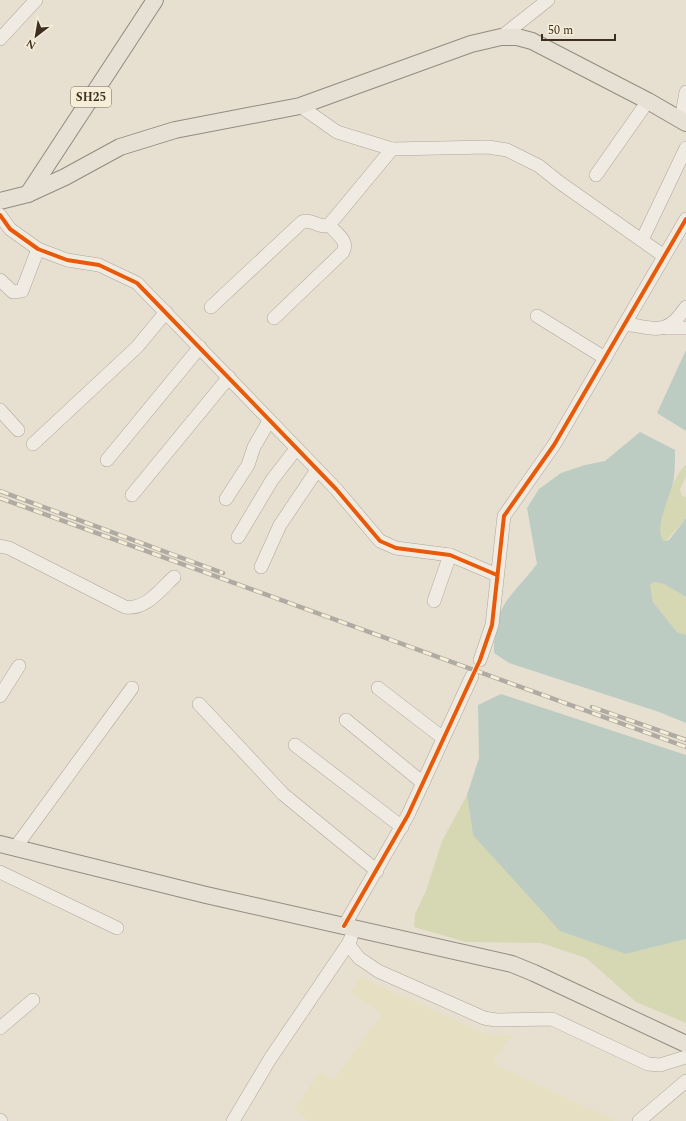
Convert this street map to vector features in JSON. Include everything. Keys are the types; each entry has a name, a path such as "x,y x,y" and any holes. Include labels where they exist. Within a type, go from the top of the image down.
{"main road":[{"name":"SH25","path":"28,194 155,0"},
{"path":"0,201 28,194 65,177 120,147 175,130 300,106 471,44 501,37 517,37 532,41 684,121"},
{"path":"8,846 206,895 512,964 686,1044"}],"street":[{"path":"0,39 36,0"},
{"path":"501,37 548,0"},
{"path":"684,121 686,92"},
{"path":"596,175 648,101"},
{"path":"300,106 338,132 392,149 488,147 507,150 539,166 559,182 664,256"},
{"path":"642,240 686,148"},
{"path":"211,307 302,222 310,221 320,226 329,225 392,149"},
{"path":"0,215 10,229 38,249 68,260 99,265 137,282 229,377 269,422 351,505 380,541 396,548 450,555 497,575"},
{"path":"480,660 492,625 504,516 554,445 686,219"},
{"path":"274,318 343,252 345,247 344,241 329,225"},
{"path":"0,280 13,292 22,291 38,249"},
{"path":"666,328 673,323 686,307"},
{"path":"33,444 138,347 166,312"},
{"path":"537,316 605,358"},
{"path":"625,324 666,328 686,328"},
{"path":"107,460 200,347"},
{"path":"132,495 229,377"},
{"path":"0,410 18,430"},
{"path":"226,499 248,465 254,447 269,422"},
{"path":"238,537 276,474 296,449"},
{"path":"261,567 280,525 317,470"},
{"path":"0,546 8,548 125,607 134,608 143,605 174,577"},
{"path":"434,601 450,555"},
{"path":"0,696 18,666"},
{"path":"233,1121 270,1059 348,944 351,936 347,926 402,827 472,676"},
{"path":"8,846 132,688"},
{"path":"378,688 443,738"},
{"path":"199,704 283,794 377,871"},
{"path":"346,720 423,783"},
{"path":"295,745 402,827"},
{"path":"0,872 117,928"},
{"path":"348,944 358,958 378,971 484,1018 496,1020 552,1019 648,1064 660,1065 686,1056"},
{"path":"0,1028 33,1000"},
{"path":"639,1121 686,1081"}],"shaded area":[{"path":"686,350 686,431 657,413"},
{"path":"640,432 675,450 673,485 661,520 660,528 661,536 664,541 669,540 686,518 686,597 664,584 654,582 650,585 653,602 677,632 686,635 686,723 659,712 509,663 494,653 495,636 500,612 505,603 537,564 527,508 539,489 561,473 585,465 605,461"},
{"path":"501,694 686,755 686,939 626,954 560,931 473,835 467,795 479,758 478,705"},
{"path":"360,977 489,1035 512,1035 493,1063 616,1121 308,1121 295,1109 319,1072 333,1080 382,1014 351,992"}],"green space":[{"path":"686,465 686,476 680,489 682,496 686,497 686,518 666,541 661,538 659,534 662,517 668,496 677,476"},
{"path":"654,582 664,584 686,597 686,635 677,632 653,602 650,585"},
{"path":"467,795 473,835 626,954 686,939 686,1023 636,1002 586,958 541,943 466,942 414,927 415,914 426,891 442,841"}],"railway":[{"path":"0,491 223,573"},
{"path":"0,498 686,747"},
{"path":"592,707 686,740"}],"cycle path":[{"path":"0,215 10,229 38,249 67,260 99,265 137,283 336,489 380,541 396,548 450,555 497,575"},
{"path":"344,926 408,815 480,660 492,625 504,516 554,445 686,219"}]}
